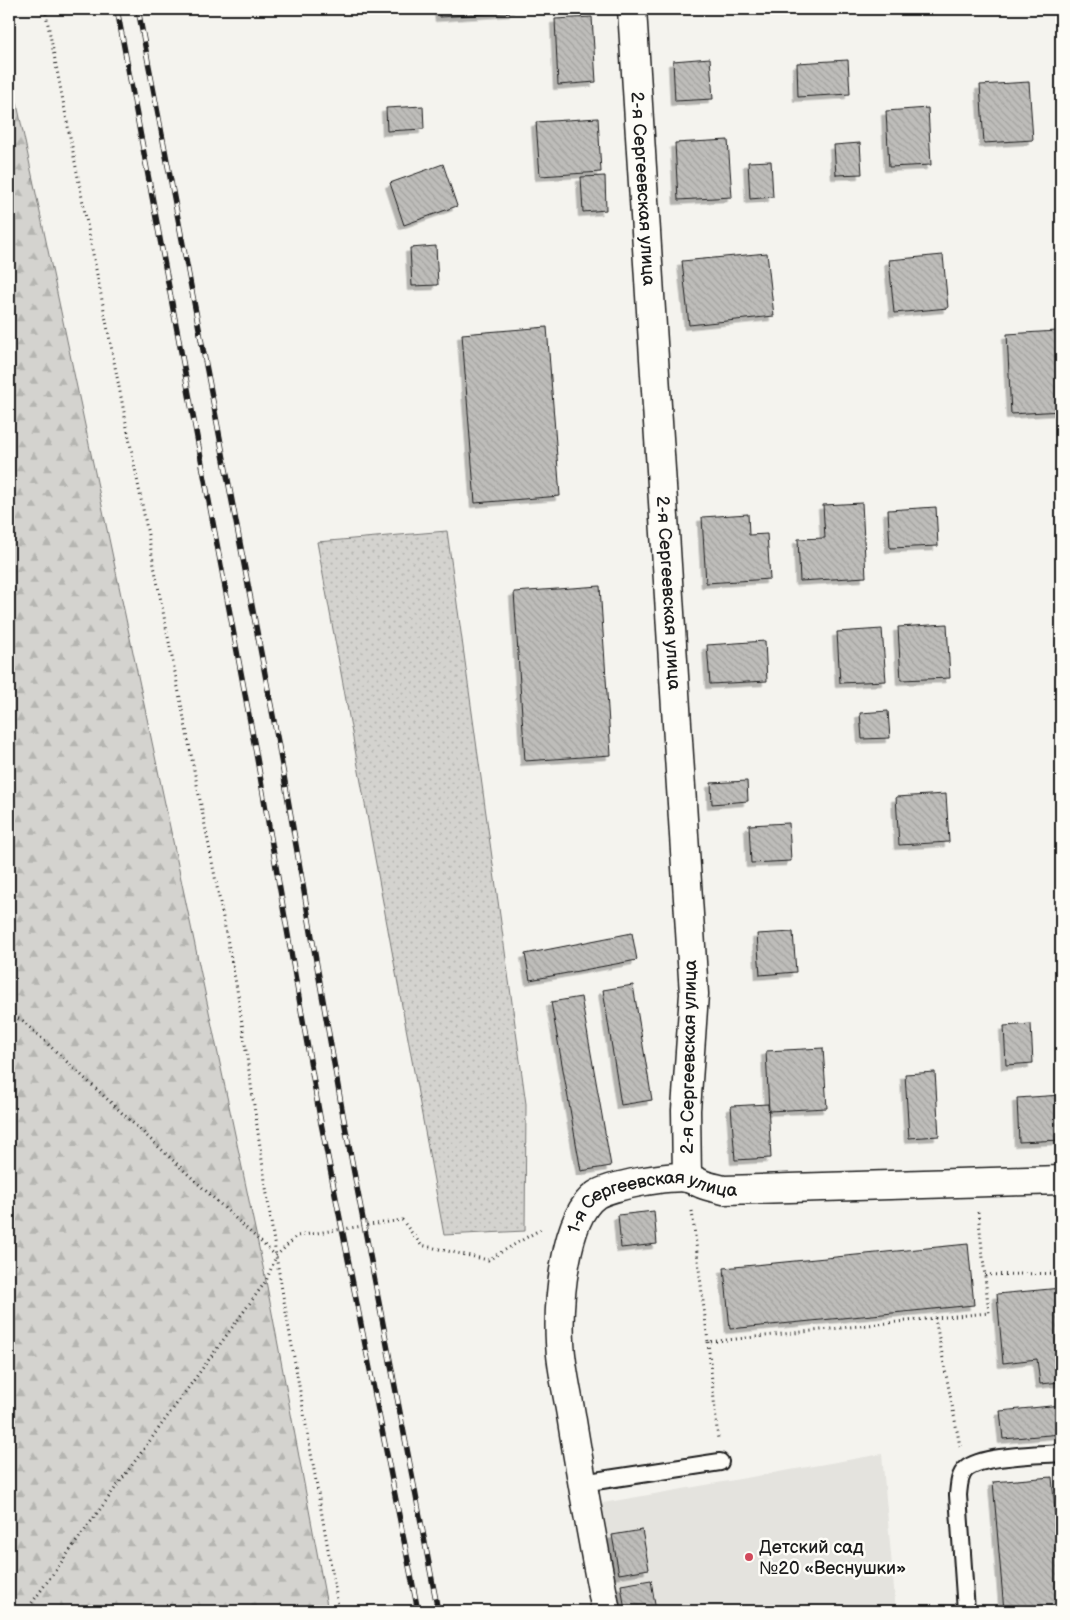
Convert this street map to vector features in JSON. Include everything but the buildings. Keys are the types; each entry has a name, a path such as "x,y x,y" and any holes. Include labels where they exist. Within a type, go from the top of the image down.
{"street":[{"name":"2-я Сергеевская улица","path":"632,9 694,994 686,1110 687,1178"},
{"name":"1-я Сергеевская улица","path":"606,1611 582,1483 560,1345 560,1302 570,1243 578,1217 586,1204 597,1194 618,1187 668,1177 687,1178 724,1190 1061,1180"}],"lane":[{"path":"966,1611 958,1495 959,1481 965,1470 989,1460 1061,1452"},
{"path":"582,1483 720,1462"}],"path":[{"path":"45,9 238,989 276,1256 340,1611"},
{"path":"9,1014 22,1020 276,1256"},
{"path":"687,1178 708,1342 720,1462"},
{"path":"708,1342 988,1312 975,1182"},
{"path":"26,1611 266,1281 276,1256 297,1236 402,1220 420,1245 488,1260 545,1227"},
{"path":"985,1275 1061,1273"},
{"path":"935,1318 965,1470"}],"shaded area":[{"name":"Детский сад №20 «Веснушки»","path":"882,1454 896,1611 616,1611 597,1504"}],"green space":[{"path":"9,66 266,1281 328,1611 9,1611"},
{"path":"447,531 526,1104 525,1231 444,1235 317,542"}],"railway":[{"path":"117,9 256,753 321,1123 418,1611"},
{"path":"138,9 278,742 343,1115 438,1611"}],"place":[{"name":"Детский сад №20 «Веснушки»","path":"749,1557"}]}
